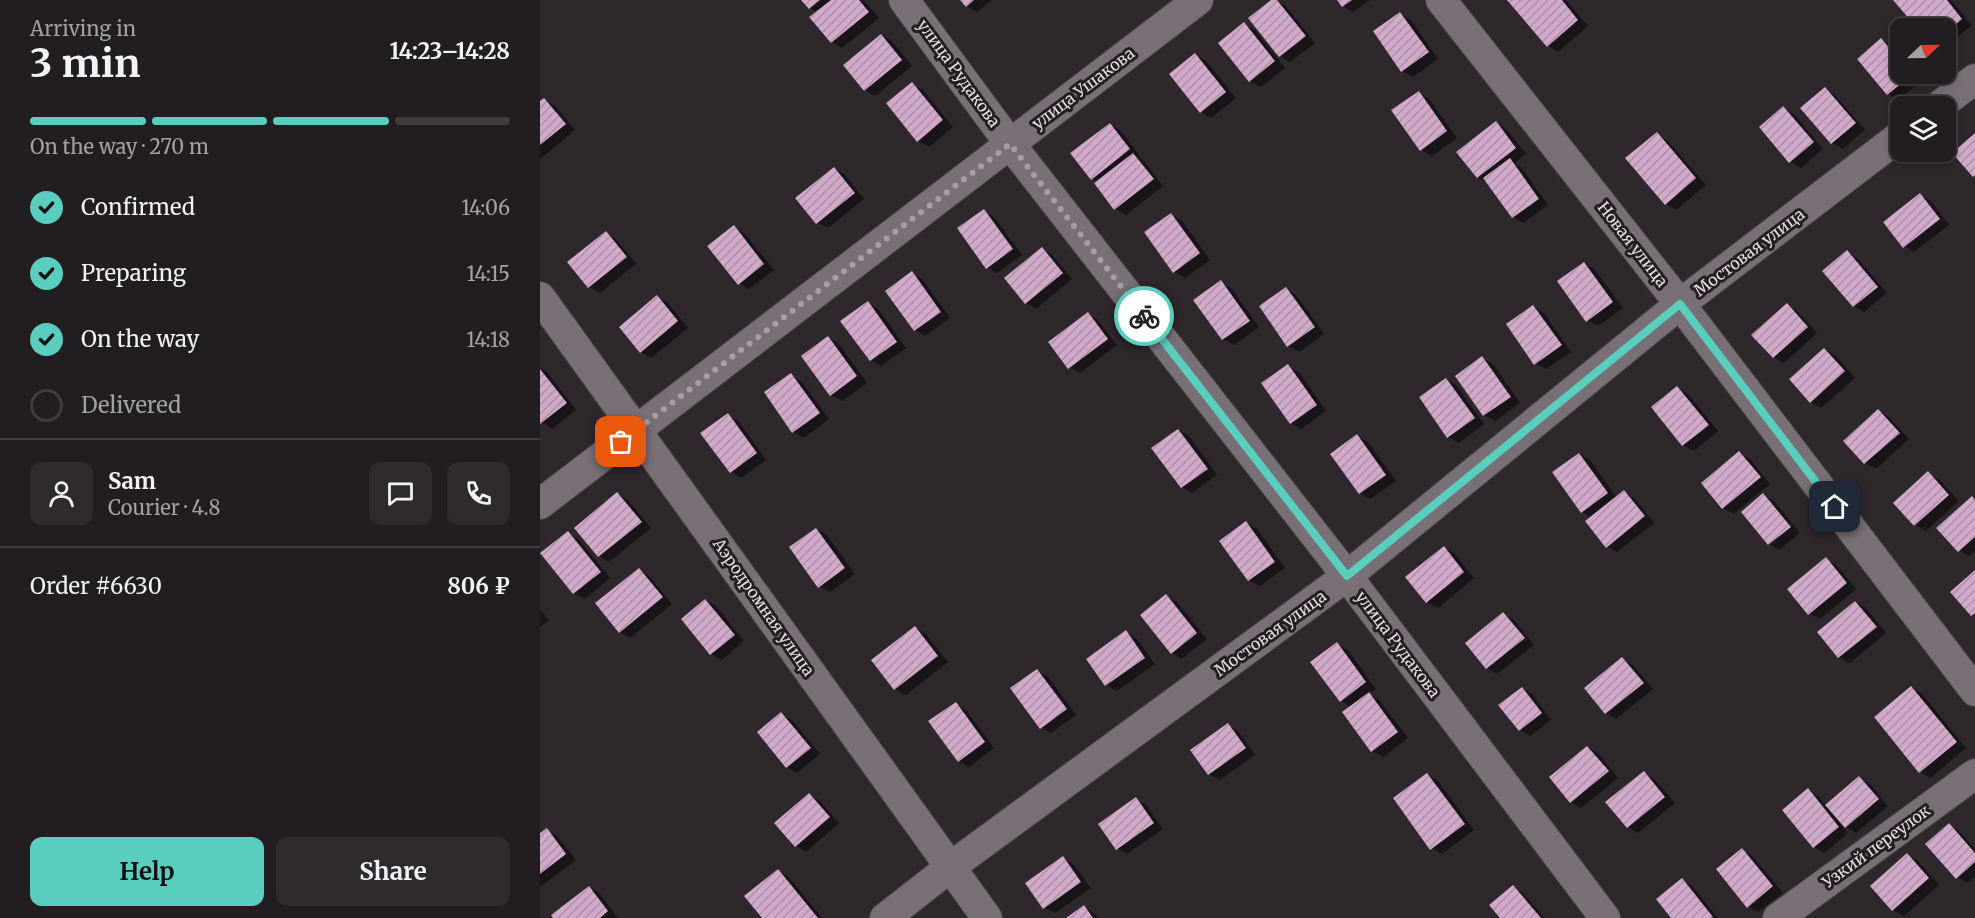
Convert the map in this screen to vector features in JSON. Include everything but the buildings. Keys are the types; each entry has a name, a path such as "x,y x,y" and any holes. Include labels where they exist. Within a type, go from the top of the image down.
{"street":[{"name":"улица Рудакова","path":"904,0 1010,144 1347,576 1605,918"},
{"name":"улица Ушакова","path":"540,504 1198,0"},
{"name":"Новая улица","path":"1441,0 1680,304 1975,691"},
{"path":"1952,96 1975,79"},
{"name":"Мостовая улица","path":"885,918 949,868 1347,576 1680,304 1890,144"},
{"name":"Аэродромная улица","path":"540,297 987,918"},
{"name":"Узкий переулок","path":"1778,918 1975,774"}],"way so far":[{"path":"621,442 1010,144 1144,316"}],"route":[{"path":"1144,316 1347,576 1680,304 1835,507"}]}
